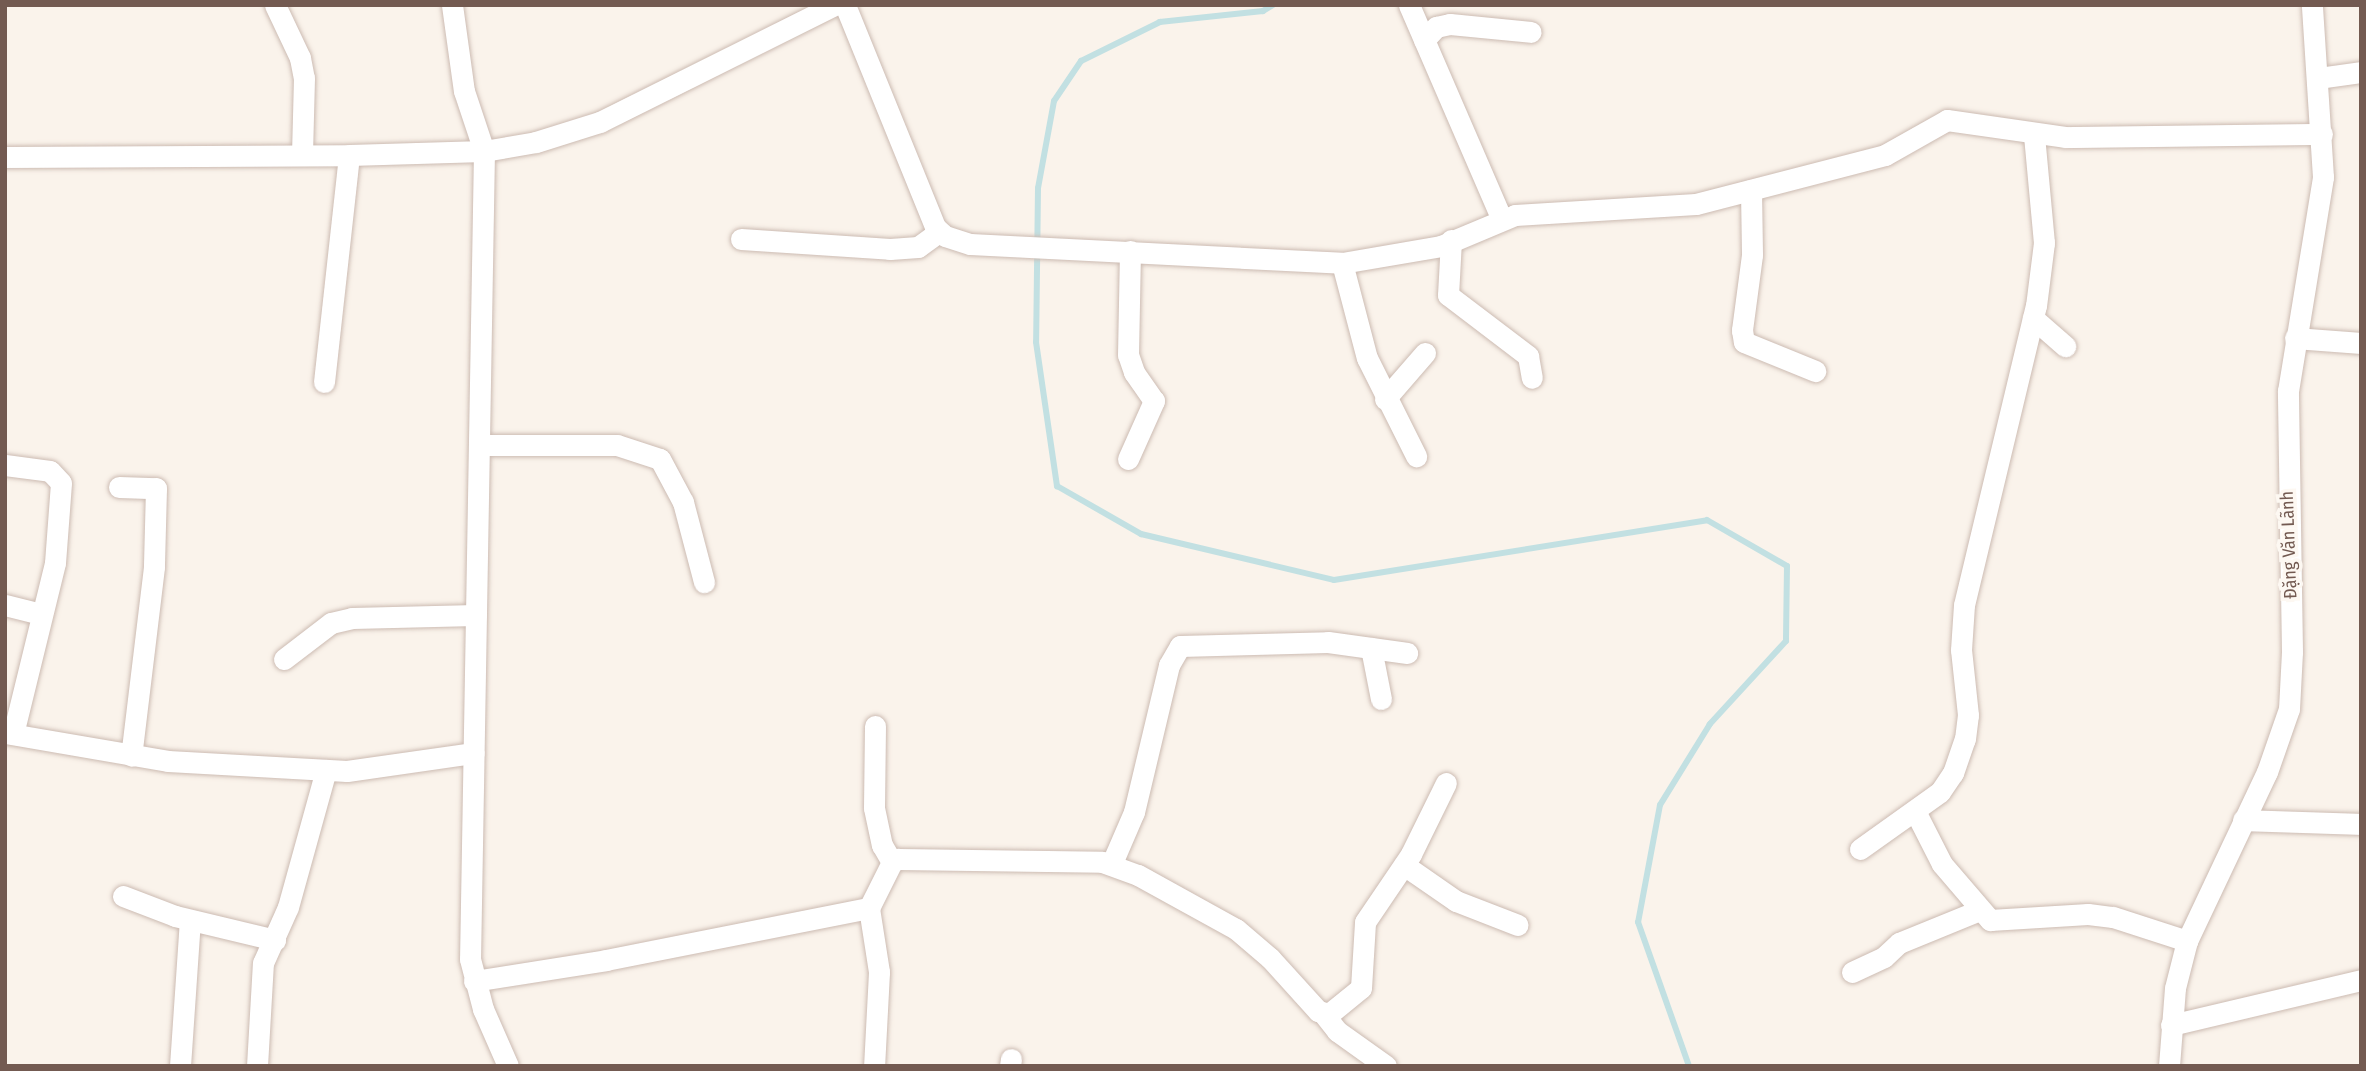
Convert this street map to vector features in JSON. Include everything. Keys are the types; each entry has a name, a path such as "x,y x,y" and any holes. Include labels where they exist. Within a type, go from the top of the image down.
{"street":[{"path":"257,5 292,40"},
{"path":"275,5 292,40 304,78 302,154"},
{"path":"452,5 464,91 484,151 470,958 474,981 508,1066"},
{"path":"5,157 349,155 484,151 563,136 600,122 835,5"},
{"path":"845,5 939,232 957,242 995,246 1056,247 1342,264 1451,240 1501,218 1593,209 1671,209 1751,190 1885,155 1947,120 2034,136 2322,134"},
{"path":"1409,5 1501,218"},
{"name":"Đặng Văn Lãnh","path":"2169,1066 2171,1025 2187,941 2279,744 2290,699 2286,418 2295,338 2321,208 2322,134 2312,5"},
{"path":"1424,40 1436,26 1450,24 1531,32"},
{"path":"2319,78 2361,72"},
{"path":"1860,849 1916,813 1953,773 1965,738 1968,715 1961,650 1964,605 2033,317 2046,227 2034,136"},
{"path":"324,382 349,155"},
{"path":"1751,190 1752,255 1741,330 1744,342 1815,371"},
{"path":"741,239 890,249 918,247 939,232"},
{"path":"1451,240 1448,295 1528,356 1532,378"},
{"path":"1128,459 1154,401 1130,364 1130,251"},
{"path":"1342,264 1367,358 1416,457"},
{"path":"2033,317 2065,346"},
{"path":"2295,338 2361,343"},
{"path":"1385,399 1425,353"},
{"path":"479,445 617,445 660,459 683,502 704,582"},
{"path":"5,465 50,471 61,483 55,563 9,733 131,756 326,770 372,770 474,752"},
{"path":"119,486 156,488 154,567 131,756"},
{"path":"5,606 41,614"},
{"path":"284,659 331,623 352,618 476,615"},
{"path":"1112,863 1134,812 1169,665 1180,646 1328,642 1407,653"},
{"path":"1371,648 1381,699"},
{"path":"874,726 875,817 892,862"},
{"path":"257,1066 263,963 275,940 326,770"},
{"path":"1323,1013 1335,1012 1361,988 1365,922 1404,865 1446,783"},
{"path":"1916,813 1942,864 1990,920 2088,914 2113,917 2187,941"},
{"path":"2243,820 2361,824"},
{"path":"874,1066 880,972 869,908 892,862 906,857 1112,863 1236,929 1323,1013 1337,1031 1386,1066"},
{"path":"1404,865 1456,901 1518,925"},
{"path":"124,896 190,920 275,940"},
{"path":"474,981 606,960 869,908"},
{"path":"1852,972 1884,957 1899,943 1980,910"},
{"path":"180,1066 190,920"},
{"path":"2171,1025 2361,979"}],"waterway":[{"path":"1273,5 1263,11 1160,22 1081,61 1054,101 1038,188 1036,342 1057,486 1141,534 1334,580 1707,520 1787,566 1786,641 1710,724 1660,805 1638,922 1689,1066"}]}
